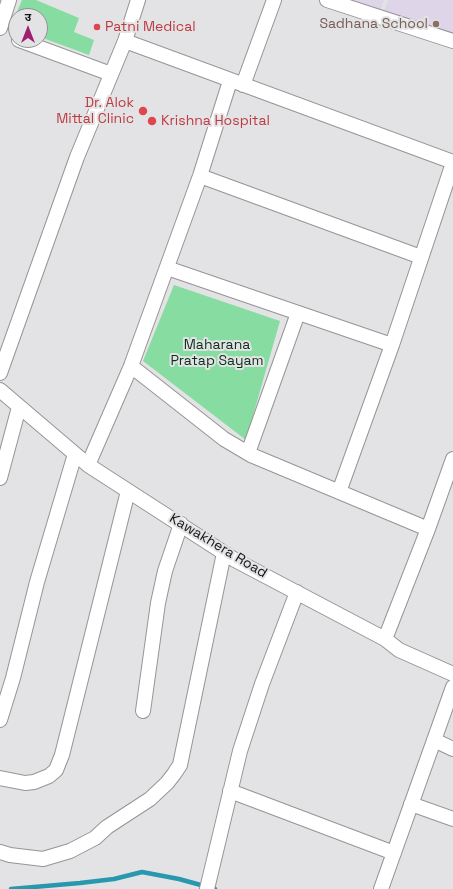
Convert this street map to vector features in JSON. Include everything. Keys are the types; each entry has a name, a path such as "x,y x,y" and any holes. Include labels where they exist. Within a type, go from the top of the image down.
{"street":[{"path":"0,28 9,0"},
{"path":"0,374 77,156 125,41 138,0"},
{"path":"88,465 131,366 200,176 237,83 274,0"},
{"path":"327,0 453,41"},
{"path":"125,41 453,163 392,345 339,492"},
{"path":"39,48 111,74"},
{"path":"200,176 421,257"},
{"path":"167,268 392,345"},
{"path":"248,453 298,313"},
{"path":"131,366 224,439 248,453 428,529"},
{"name":"Kawakhera Road","path":"0,390 88,465 235,560 386,639 399,650 451,668"},
{"path":"0,478 19,406"},
{"path":"0,720 13,678 36,582 75,454"},
{"path":"386,639 453,459"},
{"path":"0,778 25,783 34,782 49,776 56,770 62,756 128,491"},
{"path":"143,711 158,603 165,571 181,524"},
{"path":"0,852 10,855 43,859 70,851 95,838 107,827 150,799 174,774 180,765 224,553"},
{"path":"207,889 240,751 297,592"},
{"path":"381,889 453,687"},
{"path":"434,740 453,749"},
{"path":"230,791 394,853"},
{"path":"411,804 453,819"}],"shaded area":[{"path":"346,0 384,0 380,13"},
{"name":"Sadhana School","path":"388,0 453,0 453,36 384,11"}],"green space":[{"path":"22,0 36,0 79,18 74,32 94,40 89,55 48,40 48,8 19,8"},
{"name":"Maharana Pratap Sayam","path":"174,285 280,321 246,440 143,361"}],"waterway":[{"path":"11,889 114,879 142,872 179,879 215,889"}],"place":[{"name":"Sadhana School","path":"436,24"},
{"name":"Patni Medical","path":"97,27"},
{"name":"Dr. Alok Mittal Clinic","path":"143,111"},
{"name":"Krishna Hospital","path":"152,121"}]}
